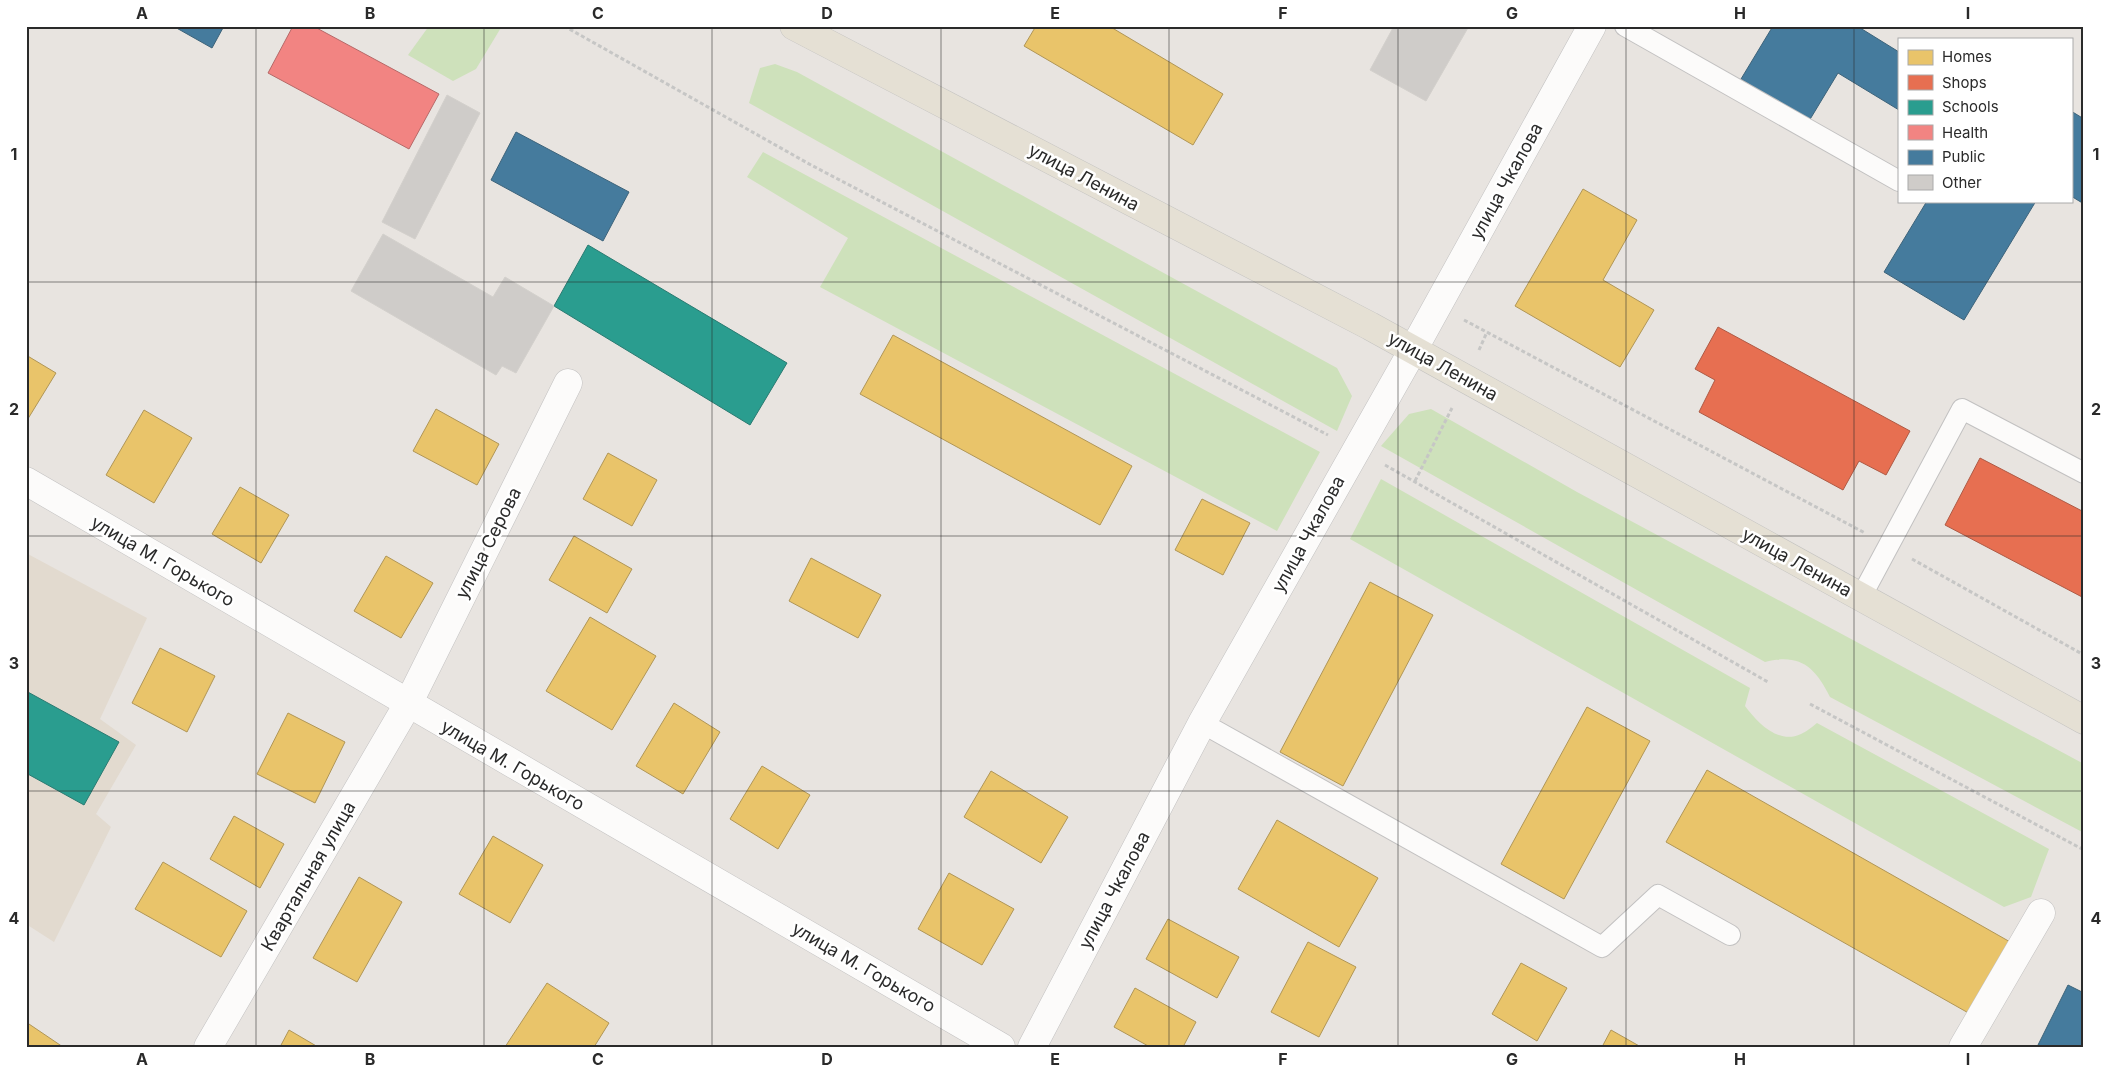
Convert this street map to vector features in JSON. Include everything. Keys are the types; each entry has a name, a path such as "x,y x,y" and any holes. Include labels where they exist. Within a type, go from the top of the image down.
{"main road":[{"name":"улица Ленина","path":"794,26 1413,350 2084,720"}],"street":[{"name":"улица Чкалова","path":"1032,1047 1202,723 1413,350 1592,26"},
{"name":"улица Серова","path":"408,704 568,383"},
{"name":"улица М. Горького","path":"26,481 1001,1047"},
{"name":"Квартальная улица","path":"208,1047 408,704"},
{"path":"1963,1047 2041,913"}],"lane":[{"path":"1625,26 1898,180"},
{"path":"1861,597 1962,409 2084,473"},
{"path":"1202,723 1602,947 1658,895 1730,935"}],"path":[{"path":"564,26 811,165 1415,481 1768,682"},
{"path":"1437,305 1889,546 2084,655"},
{"path":"1479,351 1487,332"},
{"path":"1415,481 1452,406"},
{"path":"1810,704 2084,850"}],"shaded area":[{"path":"26,553 147,618 100,719 136,745 96,814 111,827 54,942 26,924"}],"green space":[{"path":"429,26 502,26 476,69 453,81 408,55"},
{"path":"775,64 797,72 1337,368 1352,396 1337,431 749,103 760,68"},
{"path":"763,152 1320,452 1277,531 820,287 848,238 747,177"},
{"path":"1431,409 1577,492 2084,764 2084,833 1830,697 1812,670 1805,665 1788,659 1765,662 1381,446 1409,414"},
{"path":"1381,479 1750,688 1745,706 1762,725 1776,734 1792,737 1803,733 1817,723 2049,849 2031,897 2004,907 1350,539"}],"building: Homes":[{"path":"1036,26 1109,26 1223,94 1193,145 1024,46"},
{"path":"1583,189 1637,220 1603,280 1654,310 1620,367 1515,306"},
{"path":"893,335 1132,466 1100,525 860,394"},
{"path":"26,355 56,373 26,422"},
{"path":"436,409 499,444 477,485 413,451"},
{"path":"144,410 192,438 154,503 106,475"},
{"path":"608,453 657,480 632,526 583,499"},
{"path":"240,487 289,515 261,563 212,534"},
{"path":"1202,499 1250,523 1223,575 1175,550"},
{"path":"574,536 632,569 607,613 549,580"},
{"path":"386,556 433,583 401,638 354,611"},
{"path":"811,558 881,595 858,638 789,601"},
{"path":"1370,582 1433,615 1343,786 1280,752"},
{"path":"590,617 656,656 612,730 546,691"},
{"path":"160,648 215,676 187,732 132,703"},
{"path":"674,703 720,732 683,794 636,766"},
{"path":"1587,707 1650,741 1564,899 1501,864"},
{"path":"288,713 345,742 315,803 257,774"},
{"path":"762,766 810,795 778,849 730,819"},
{"path":"1707,770 2012,943 1972,1015 1666,842"},
{"path":"991,771 1068,817 1041,863 964,817"},
{"path":"234,816 284,844 260,888 210,859"},
{"path":"1277,820 1378,878 1339,947 1238,889"},
{"path":"493,836 543,865 510,923 459,894"},
{"path":"163,862 247,911 221,957 135,909"},
{"path":"949,873 1014,909 982,965 918,929"},
{"path":"359,877 402,902 357,982 313,958"},
{"path":"1168,919 1239,957 1217,998 1146,959"},
{"path":"1308,942 1356,967 1319,1037 1271,1012"},
{"path":"1521,963 1567,988 1537,1041 1492,1014"},
{"path":"547,983 609,1023 594,1047 505,1047"},
{"path":"1135,988 1196,1022 1183,1047 1150,1047 1114,1027"},
{"path":"26,1022 63,1047 26,1047"},
{"path":"289,1030 318,1047 280,1047"},
{"path":"1611,1030 1641,1047 1602,1047"}],"building: Shops":[{"path":"1718,327 1910,431 1886,475 1859,461 1843,490 1699,412 1715,380 1695,369"},
{"path":"1980,458 2084,512 2084,598 1945,525"}],"building: Schools":[{"path":"588,245 787,363 750,425 554,306"},
{"path":"26,691 119,742 84,805 26,773"}],"building: Health":[{"path":"293,26 313,26 439,94 409,149 268,73"}],"building: Public":[{"path":"173,26 224,26 212,48"},
{"path":"1773,26 1857,26 1898,51 1898,109 1838,73 1809,121 1741,79"},
{"path":"2072,112 2084,119 2084,204 2072,197"},
{"path":"516,132 629,192 603,241 491,180"},
{"path":"1926,202 2035,202 1964,320 1884,272"},
{"path":"2068,985 2084,993 2084,1047 2037,1047"}],"building: Other":[{"path":"1394,26 1469,26 1426,101 1370,70"},
{"path":"447,95 480,113 415,239 382,222"},
{"path":"383,234 493,297 505,277 554,306 516,373 502,366 496,375 351,291"}]}
